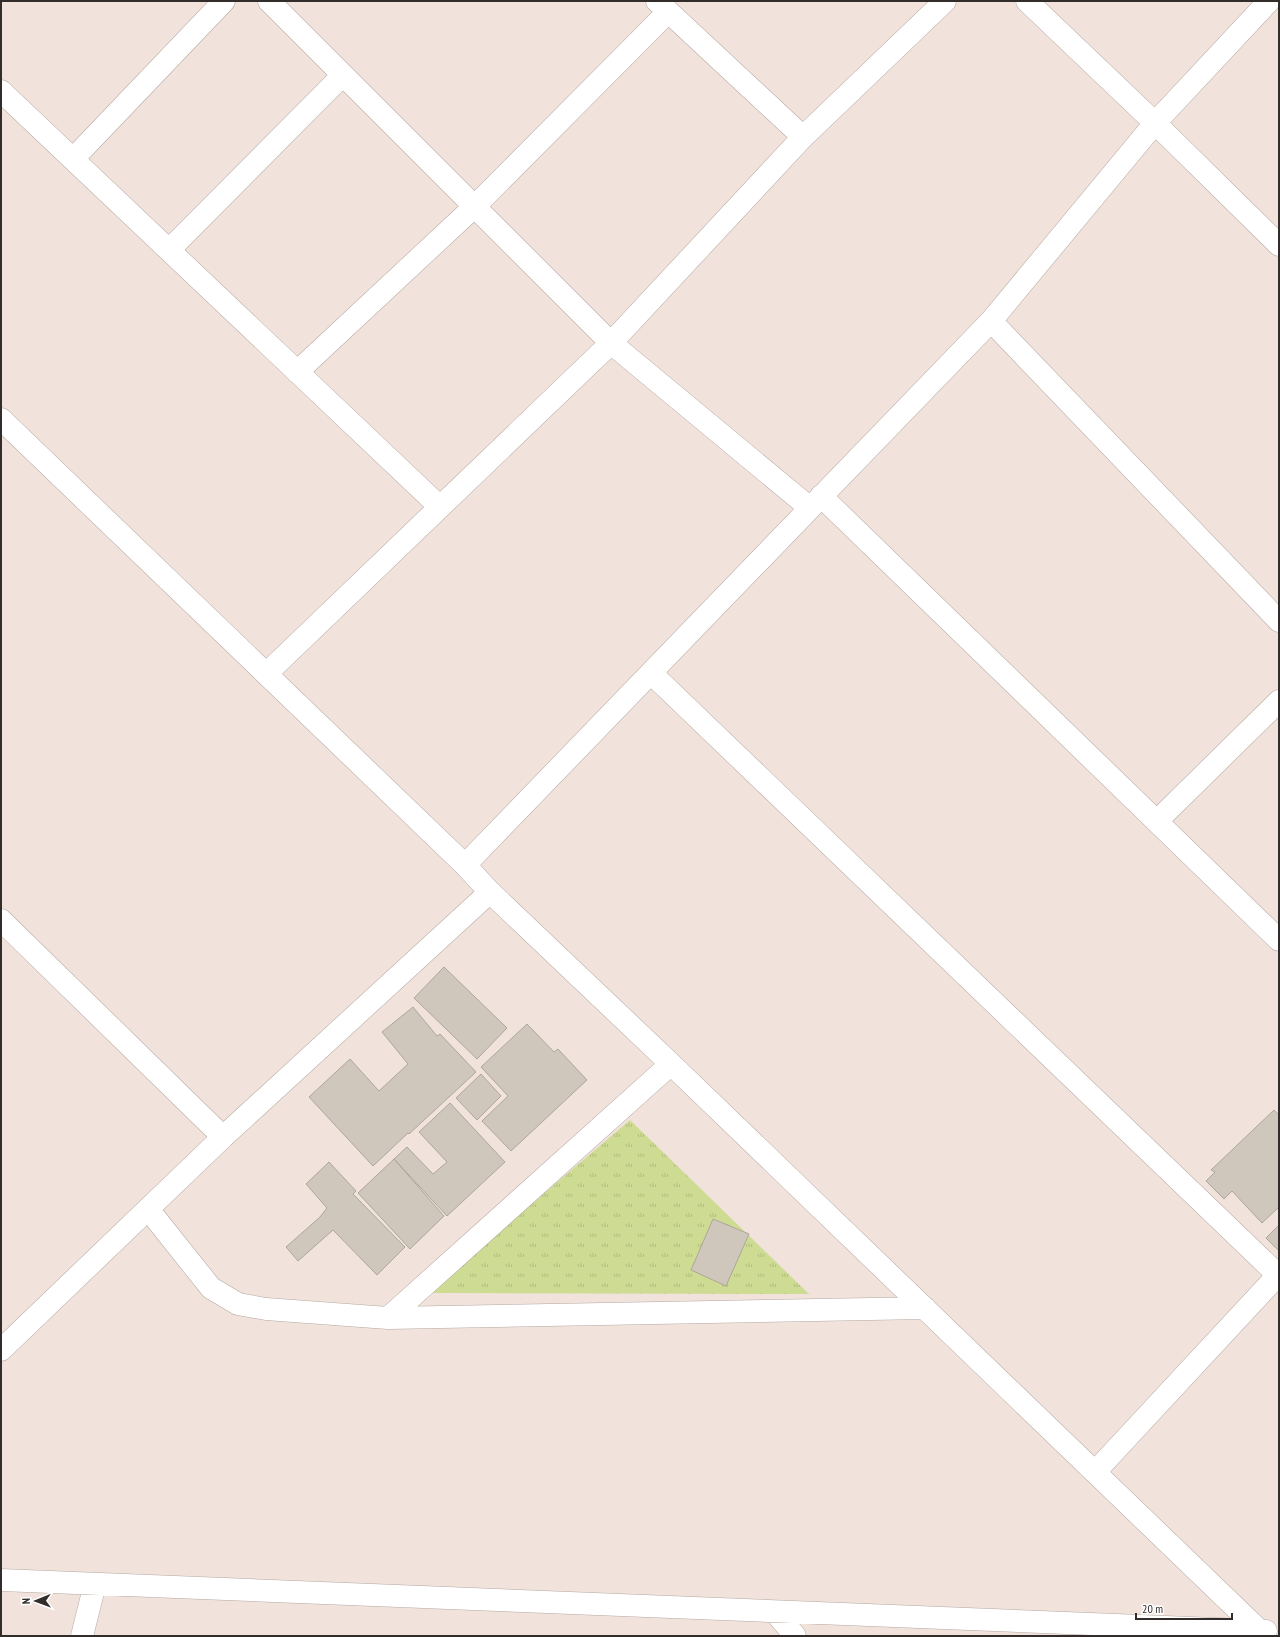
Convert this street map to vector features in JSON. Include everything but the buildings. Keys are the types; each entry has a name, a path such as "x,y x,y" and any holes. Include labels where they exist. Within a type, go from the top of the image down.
{"street":[{"path":"73,160 224,1"},
{"path":"270,1 611,343 816,502 1157,821 1279,940"},
{"path":"266,674 611,343 803,137 945,1"},
{"path":"1027,1 1279,244"},
{"path":"465,865 991,321 1155,123 1269,1"},
{"path":"297,372 475,206 663,6 803,137"},
{"path":"169,250 343,75"},
{"path":"1,91 440,508"},
{"path":"991,321 1279,621"},
{"path":"1,419 465,865 490,892 1095,1472 1268,1633"},
{"path":"651,673 1278,1275 1095,1472"},
{"path":"1157,821 1279,701"},
{"path":"1,1350 223,1137 490,892"},
{"path":"1,920 223,1137"},
{"path":"388,1318 671,1064"},
{"path":"148,1209 211,1288 238,1304 266,1309 388,1318 925,1308"},
{"path":"1,1580 1268,1633"},
{"path":"82,1636 95,1584"},
{"path":"775,1612 794,1636"}],"green space":[{"path":"630,1120 809,1294 431,1293 452,1272"}]}
